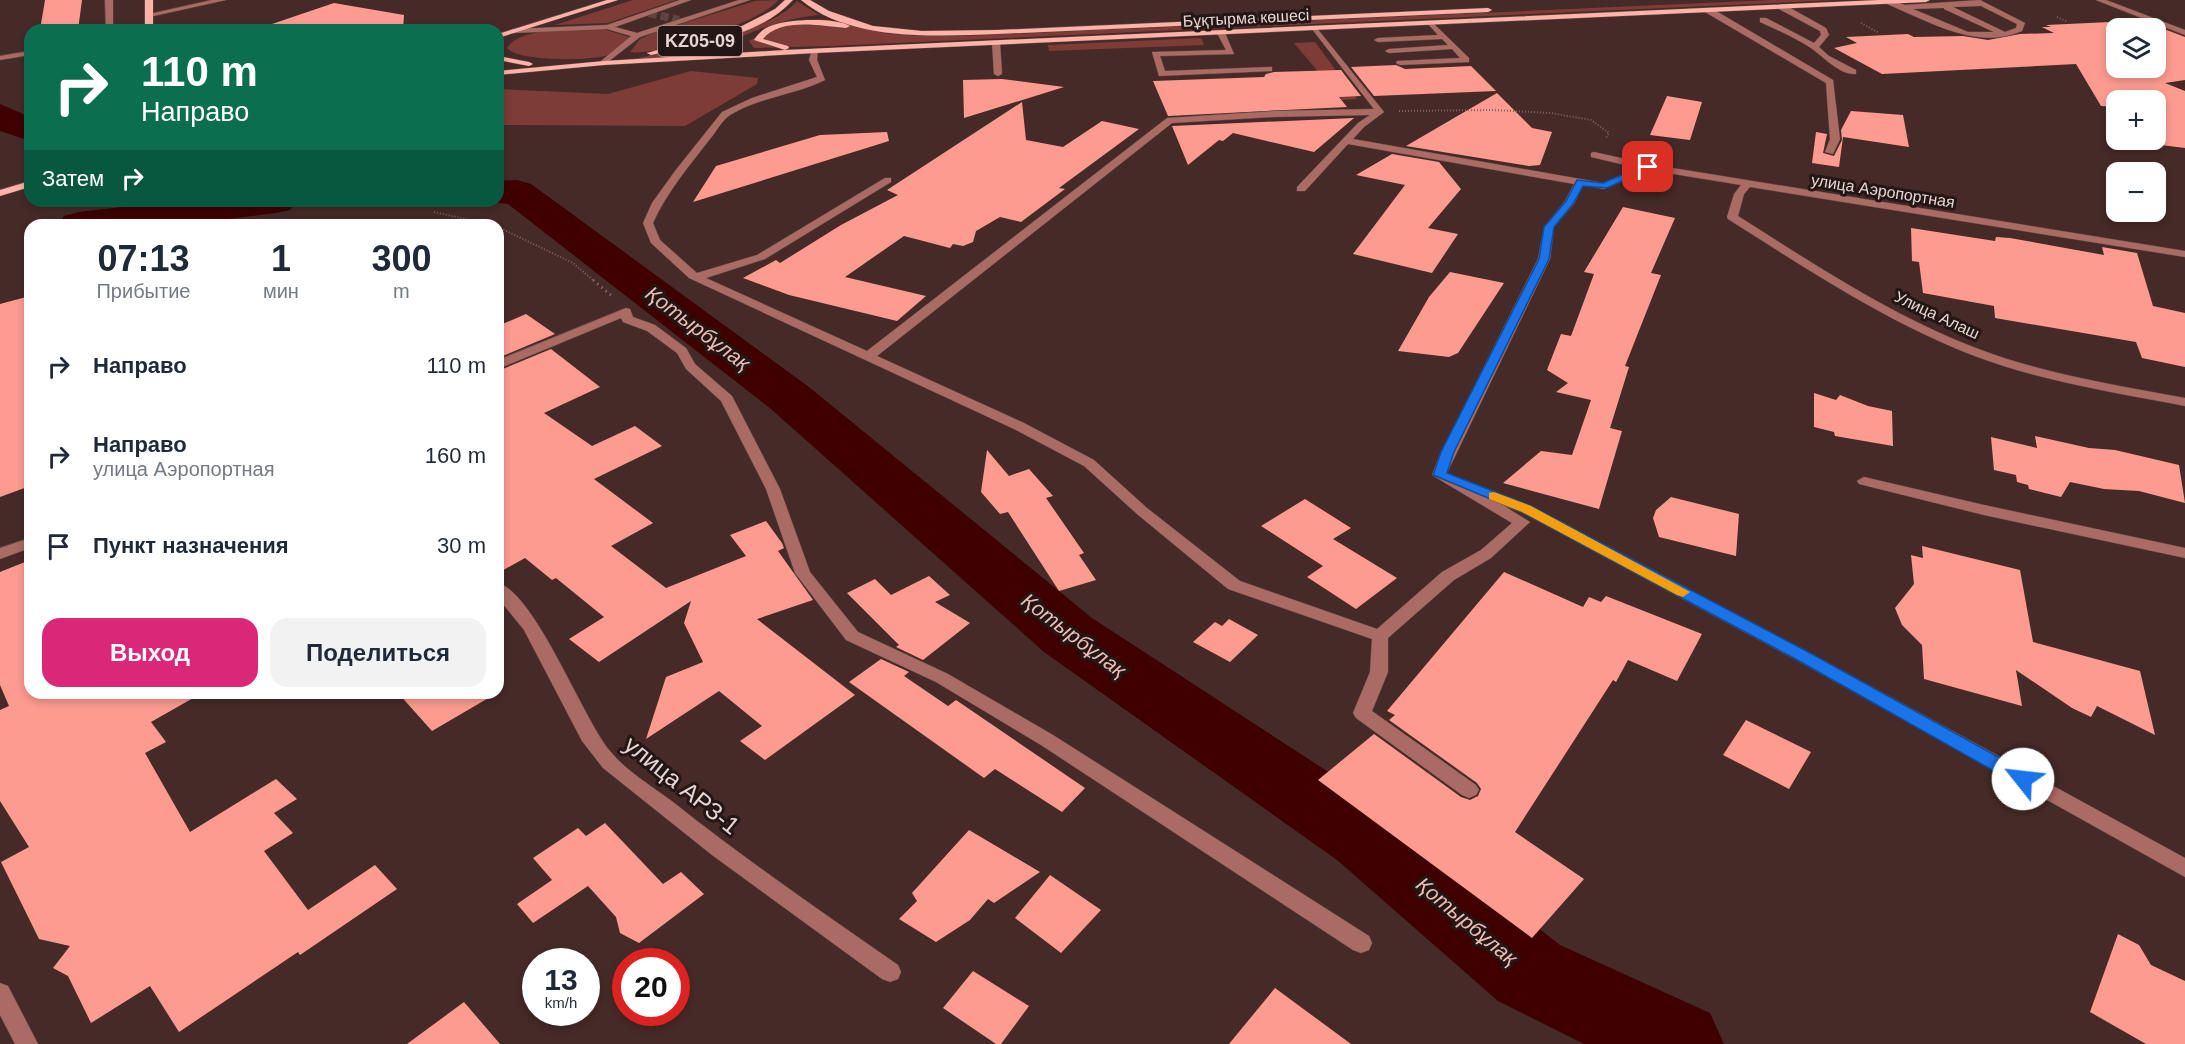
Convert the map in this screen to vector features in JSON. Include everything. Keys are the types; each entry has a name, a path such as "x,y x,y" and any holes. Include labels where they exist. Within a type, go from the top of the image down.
{"main road":[{"path":"149,0 149,24"},
{"path":"504,34 614,0"},
{"name":"KZ05-09","path":"504,72 604,63 724,34 775,13 789,0"},
{"name":"Бұқтырма көшесі","path":"805,0 840,19 891,31 997,32 1500,9"},
{"name":"Бұқтырма көшесі","path":"604,63 815,51 1926,0"},
{"path":"815,51 771,46 758,40 771,28 793,24 891,31"},
{"path":"504,36 513,31"},
{"name":"KZ05-09","path":"504,59 526,63 604,63"},
{"path":"2,194 24,186"}],"street":[{"path":"109,0 110,24"},
{"path":"149,15 222,0"},
{"path":"513,31 607,27 687,0"},
{"path":"604,63 637,35 746,0"},
{"path":"2100,0 2185,33"},
{"path":"1890,2 1967,34 2017,32 2021,22 1978,2 1903,7"},
{"path":"715,3 724,6"},
{"path":"1944,5 2006,34"},
{"path":"1782,7 1824,30 1825,35 1815,47"},
{"path":"1708,10 1830,82 1835,139 1830,152"},
{"path":"1763,20 1815,47 1826,58 1853,72"},
{"path":"1400,63 1466,60 1431,23"},
{"path":"607,27 637,35"},
{"path":"1316,29 1380,112"},
{"path":"1221,33 1231,52 1155,54 1162,74 1269,69"},
{"path":"1378,40 1444,37"},
{"path":"996,43 998,74"},
{"path":"1389,51 1454,47"},
{"path":"815,51 813,60 822,78 810,84 755,100 725,114 657,203 648,223 655,240 696,277 1019,426 1089,463 1142,511 1234,585 1380,636"},
{"path":"0,58 24,54"},
{"path":"1158,64 1238,60"},
{"path":"1301,189 1361,125 1380,112"},
{"path":"869,356 1170,120 1274,114 1380,112"},
{"path":"1347,141 1604,186 1648,167"},
{"name":"улица Аэропортная","path":"1594,155 1747,184 2185,254"},
{"path":"696,277 761,257 888,180"},
{"path":"1440,475 1448,452 1544,259 1549,227 1570,202 1580,182"},
{"name":"Улица Алаш","path":"1747,184 1738,194 1732,217 1854,293 1976,352 2052,375 2185,402"},
{"path":"504,363 626,312 627,319 651,328 682,351 690,366 727,399 773,489 803,573 852,636 942,678 1047,740 1361,943"},
{"path":"1440,475 1522,522 1486,554 1448,576 1380,636 1379,672 1362,713 1469,790"},
{"path":"1440,475 1536,514 1806,658 2185,868"},
{"path":"1864,481 1996,513 2185,553"},
{"path":"0,554 24,545"},
{"name":"улица АРЗ-1","path":"504,593 542,642 583,727 605,758 691,828 890,972"},
{"path":"0,993 27,1044"}],"path":[{"path":"2057,17 2068,22"},
{"path":"1380,112 1493,110 1551,113 1591,120 1609,133 1594,155"},
{"path":"434,212 465,219"},
{"path":"504,230 573,263 626,312"}],"shaded area":[{"path":"633,0 676,0 608,23 555,25"},
{"path":"778,0 752,18 708,36 662,49 630,52 640,39 655,32 755,1"},
{"path":"1772,0 1838,0 830,46 754,48 749,41 779,27 812,20 834,21 884,33 963,36"},
{"path":"797,1 819,15 783,21 750,33 728,43 729,53 633,59 721,39 744,31 784,12"},
{"path":"603,29 629,37 611,54 599,57 539,58 514,53 507,48 514,41 537,32"},
{"path":"1201,38 1204,45 1049,51 1048,45"},
{"path":"1315,42 1357,99 1342,100 1294,43"},
{"path":"691,71 758,78 757,84 685,126 504,125 504,89 608,94"}],"building":[{"path":"45,0 82,0 79,24 41,24"},
{"path":"334,3 404,15 403,24 272,24"},
{"path":"2106,22 2106,78 2166,78 2166,30 2185,37 2185,80 2165,83 2185,91 2185,148 2166,146 2166,90 2106,90 2106,106 2101,106 2076,64 1882,74 1834,48 1857,43 1846,37 1908,34 1914,37 1963,36 1988,40 2020,34 2054,33 2042,27 2051,27 2046,25"},
{"path":"1396,65 1405,69 1471,66 1496,91 1374,96 1351,67"},
{"path":"1341,70 1361,96 1339,97 1347,107 1168,116 1153,81 1264,77 1274,72"},
{"path":"1002,79 1064,87 964,118 963,80"},
{"path":"1497,93 1532,128 1552,132 1540,165 1529,166 1406,146"},
{"path":"1667,96 1702,102 1690,140 1650,135"},
{"path":"1022,102 1026,140 1063,147 1102,121 1139,129 1059,188 1065,189 1021,222 1000,217 976,231 973,242 963,246 953,244 950,248 904,236 845,277 926,296 897,321 789,295 743,278 776,260 780,263 841,225 898,195 887,190"},
{"path":"1851,111 1903,115 1909,147 1843,137 1839,167 1812,163 1816,132 1827,134 1823,153 1834,156 1842,140 1841,130"},
{"path":"1354,118 1314,152 1233,133 1223,141 1219,140 1188,165 1172,126"},
{"path":"887,132 889,141 693,202 716,166 820,135"},
{"path":"1392,154 1439,162 1461,189 1428,228 1458,234 1432,273 1353,254 1405,185 1356,175"},
{"path":"1623,207 1675,218 1651,273 1661,275 1625,366 1629,367 1610,428 1622,431 1599,509 1503,483 1541,451 1572,455 1591,400 1556,392 1568,383 1547,370 1561,334 1571,336 1594,274 1584,272"},
{"path":"1911,228 1995,241 1996,237 2010,238 2104,255 2102,247 2137,253 2153,306 2185,313 2185,367 2142,358 2136,342 1995,318 1994,306 1923,293 1919,262 1912,261"},
{"path":"1450,272 1504,283 1458,353 1449,357 1398,351 1429,297"},
{"path":"24,298 24,488 0,497 0,304"},
{"path":"526,314 555,334 504,355 504,323"},
{"path":"551,349 600,387 544,413 592,446 635,426 662,446 594,479 653,523 611,546 666,588 746,556 730,535 766,521 784,548 778,551 813,600 757,619 855,695 765,760 740,741 762,726 719,691 646,739 666,677 703,662 684,623 691,601 599,662 569,639 604,617 556,578 552,580 525,558 504,570 504,369"},
{"path":"1814,393 1836,400 1840,395 1868,406 1892,411 1893,446 1835,436 1834,432 1814,427"},
{"path":"2035,436 2089,448 2115,450 2179,465 2185,503 2139,491 2104,489 2070,482 2061,497 2029,489 2028,485 2017,482 2016,475 1994,470 1991,437 2037,448"},
{"path":"987,450 1009,476 1029,469 1053,496 1046,498 1084,553 1079,555 1096,580 1059,591 1008,512 1000,514 981,492"},
{"path":"1671,497 1739,514 1736,556 1659,537 1653,518 1656,510"},
{"path":"1305,499 1351,528 1333,539 1397,578 1356,609 1307,577 1323,566 1261,526"},
{"path":"1922,546 2020,570 2033,642 2140,671 2155,735 2097,706 2091,717 2072,708 2016,670 2022,706 1924,679 1922,645 1902,625 1895,608 1914,584 1911,555 1923,558"},
{"path":"24,562 24,699 191,699 151,722 166,742 145,753 190,832 276,779 297,799 274,813 293,833 264,851 308,910 375,865 397,889 300,955 298,952 179,1032 150,986 91,1023 68,976 53,968 70,946 39,939 1,862 29,847 0,801 0,710 9,706 0,685 0,572"},
{"path":"1504,572 1583,607 1589,597 1601,602 1606,596 1702,634 1677,681 1628,660 1616,682 1613,680 1515,832 1584,879 1532,938 1318,780 1374,734 1461,797 1470,800 1478,796 1481,789 1477,783 1389,720 1395,715 1387,711"},
{"path":"929,576 950,595 935,602 970,623 923,660 896,647 899,645 847,593 875,579 891,595"},
{"path":"1229,619 1258,635 1230,662 1193,642 1215,622 1222,626"},
{"path":"881,659 909,672 904,676 948,706 956,700 1085,788 1062,812 995,769 984,778 849,682"},
{"path":"403,699 487,699 432,731"},
{"path":"1746,720 1811,752 1789,789 1723,755"},
{"path":"605,823 663,884 681,872 704,894 639,943 620,933 616,917 588,886 533,923 517,904 552,880 533,858 578,828 586,836"},
{"path":"969,830 1040,872 994,903 988,899 970,920 936,942 899,919 917,901 912,893"},
{"path":"1050,875 1101,910 1061,953 1015,918"},
{"path":"2118,934 2139,945 2151,965 2185,981 2185,1044 2146,1044 2090,1012"},
{"path":"973,971 1029,1006 1001,1044 996,1044 943,1008"},
{"path":"1275,988 1351,1044 1229,1044"},
{"path":"464,1002 500,1044 407,1044"}],"waterway":[{"name":"Қотырбұлақ","path":"0,115 5,120 24,128"},
{"name":"Қотырбұлақ","path":"504,193 517,192 790,398 1068,635 1365,837 1529,973 1678,1044"},
{"name":"Қотырбұлақ","path":"128,219 227,207"}],"tunnel":[{"path":"649,13 679,20"}],"slow traffic":[{"path":"1494,496 1526,509 1683,592"}],"route":[{"path":"1648,167 1604,186 1580,182 1570,202 1549,227 1544,259 1448,452 1440,475 1526,509 1806,658 2023,779"}]}
